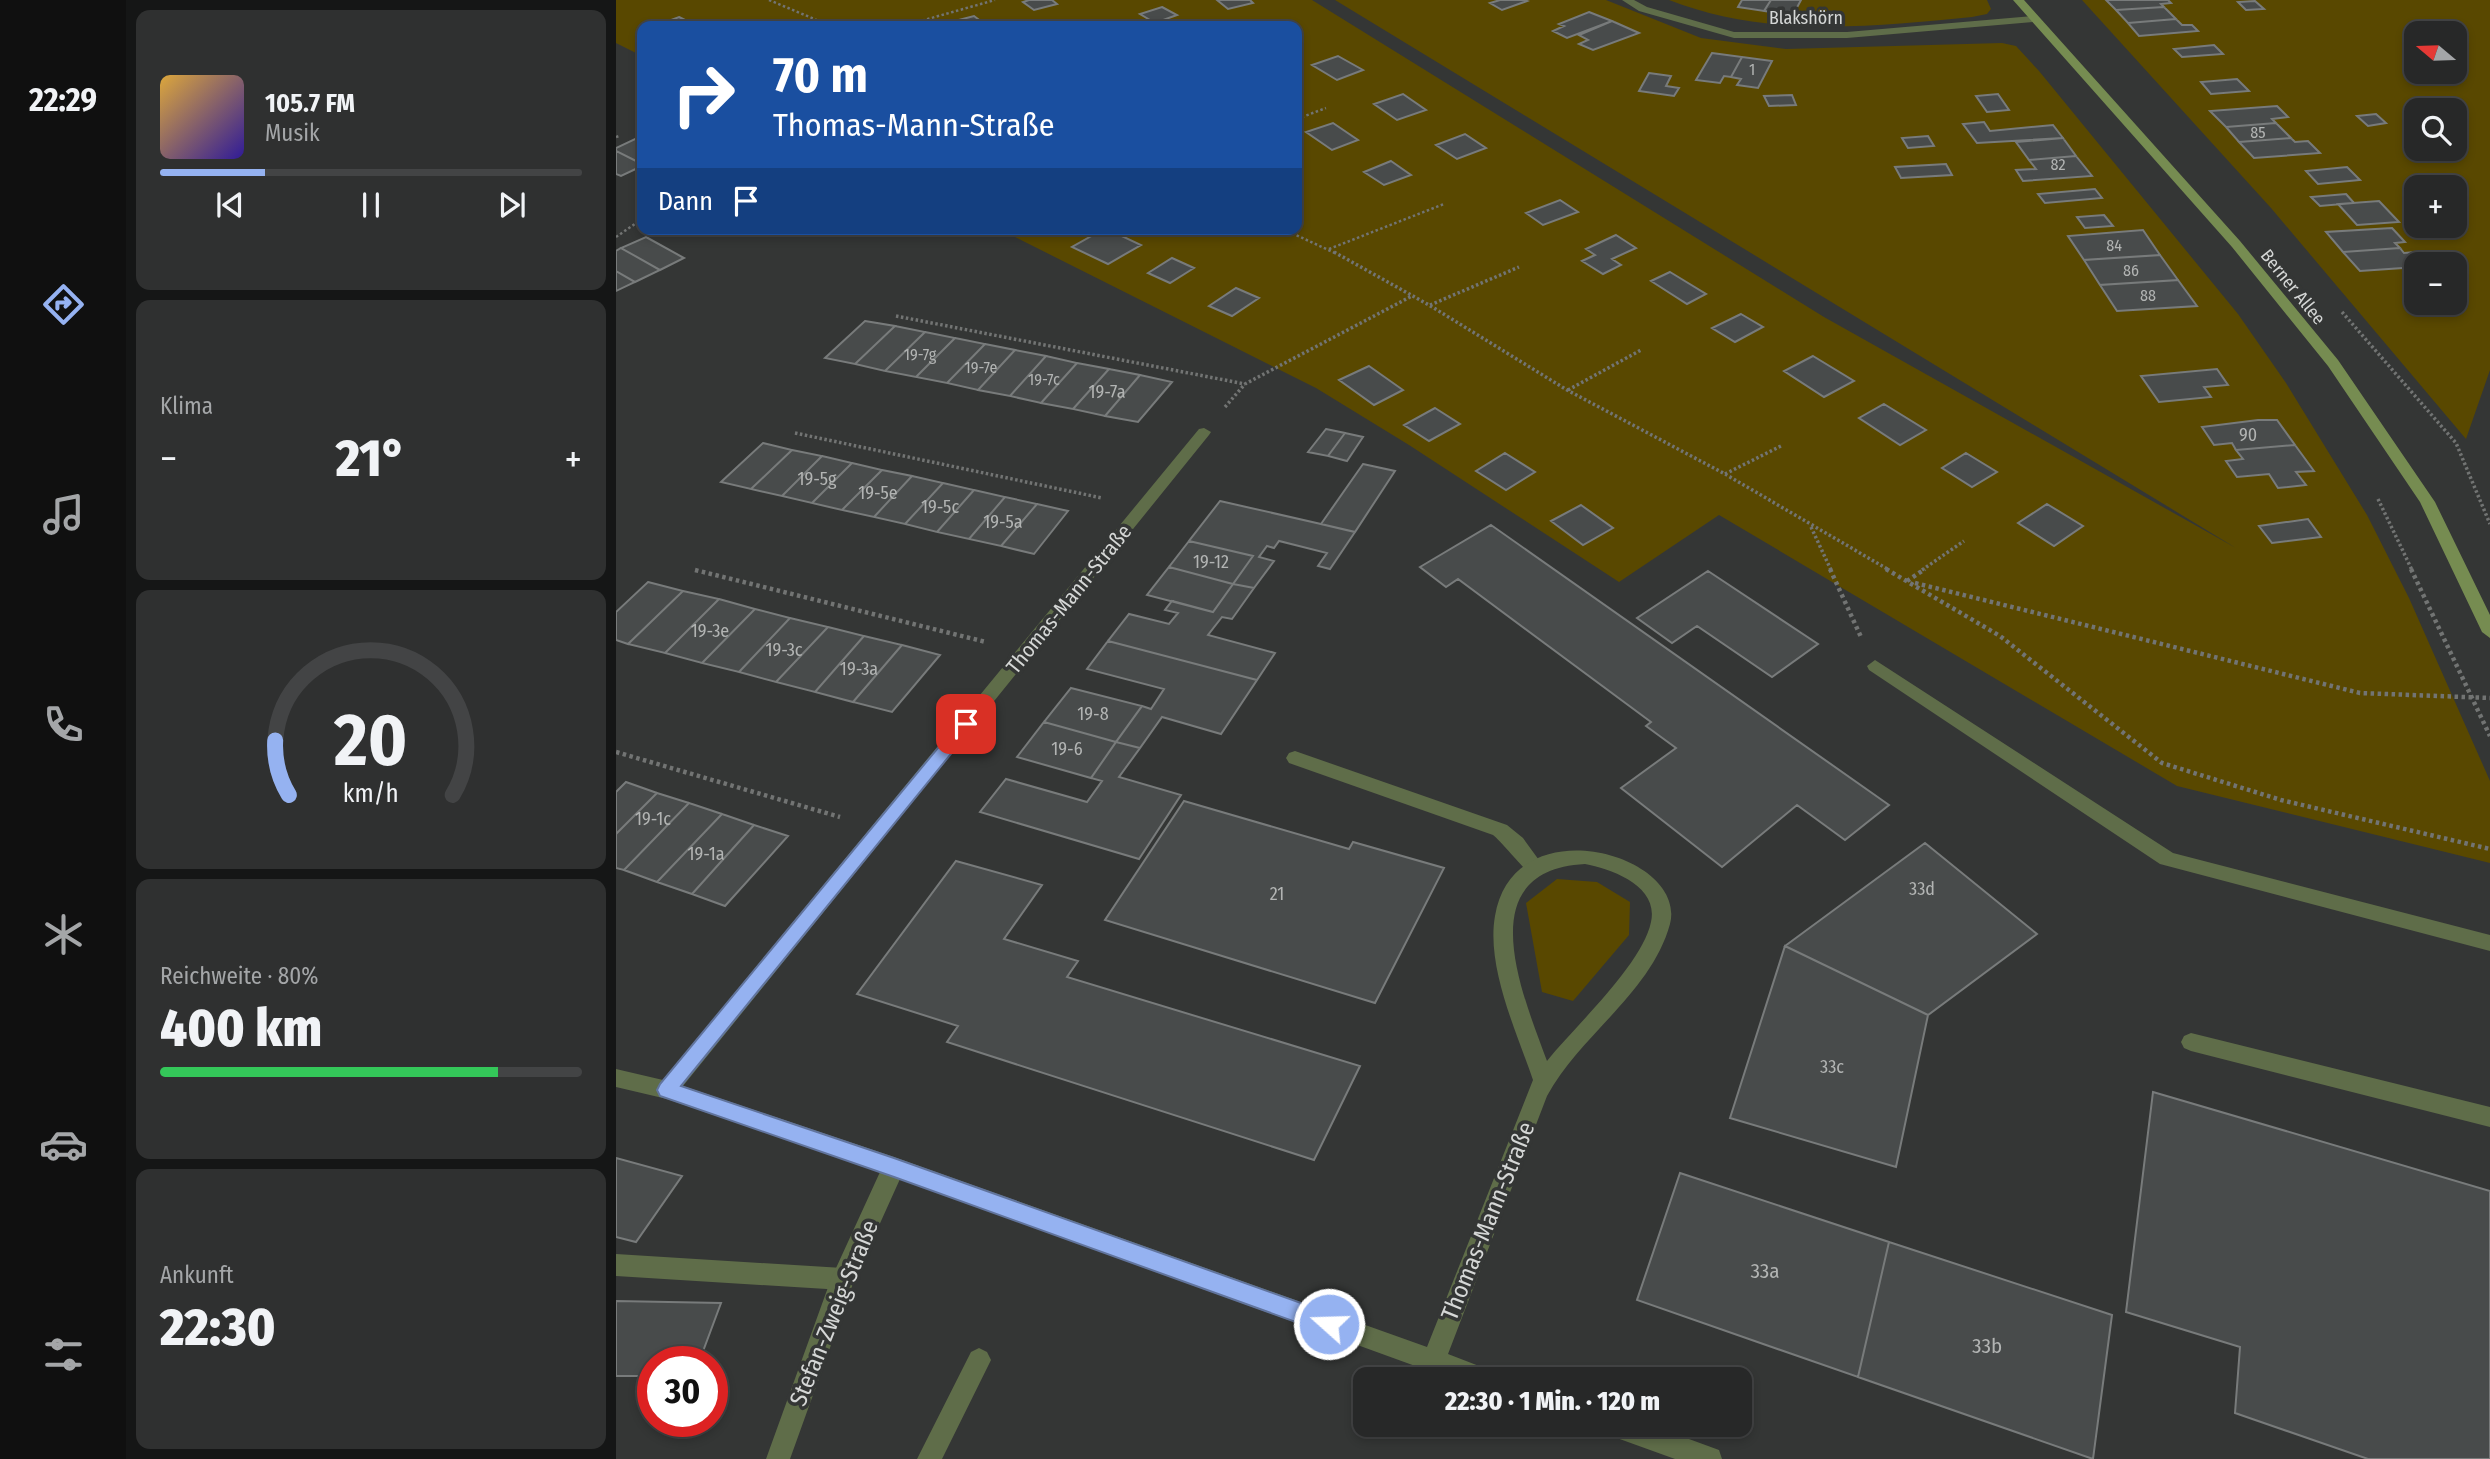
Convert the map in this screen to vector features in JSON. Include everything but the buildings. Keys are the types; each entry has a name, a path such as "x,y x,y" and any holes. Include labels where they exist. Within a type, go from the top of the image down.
{"street":[{"name":"Blakshörn","path":"1627,0 1643,9 1734,35 1847,36 2033,19"},
{"name":"Berner Allee","path":"2018,0 2235,244 2333,363 2427,502 2490,632"},
{"name":"Thomas-Mann-Straße","path":"667,1090 1204,432"},
{"path":"1874,666 2167,859 2490,943"},
{"path":"1295,758 1500,830 1516,843 1535,867 1522,878 1509,898 1504,924 1508,974 1544,1082"},
{"name":"Thomas-Mann-Straße","path":"1433,1361 1544,1082 1646,954 1658,931 1661,906 1635,872 1614,862 1574,858 1553,860 1535,867"},
{"path":"2191,1042 2490,1117"},
{"path":"616,1078 667,1090 894,1167 1450,1367"},
{"name":"Stefan-Zweig-Straße","path":"778,1459 843,1279 894,1167"},
{"path":"616,1265 843,1279"},
{"path":"929,1459 979,1360"},
{"path":"1648,1437 1710,1459"}],"path":[{"path":"769,0 819,21"},
{"path":"920,21 995,0"},
{"path":"1302,116 1326,108"},
{"path":"1328,249 1444,204"},
{"path":"616,237 637,222"},
{"path":"1296,235 1328,249 1429,305 1567,390 1725,474 2000,636 2162,763 2281,800 2490,849"},
{"path":"1429,305 1519,267"},
{"path":"1204,432 1245,384 1412,296"},
{"path":"896,316 1245,384"},
{"path":"1567,390 1641,350"},
{"path":"795,433 1144,506"},
{"path":"1725,474 1781,446"},
{"path":"2375,492 2490,736"},
{"path":"1810,526 1874,666"},
{"path":"1907,581 1964,541"},
{"path":"695,570 1025,652"},
{"path":"1907,581 2360,693 2490,698"},
{"path":"616,752 881,829"}],"shaded area":[{"path":"616,0 1312,0 1824,317 2236,548 1335,0 1606,0 1701,38 1786,49 2002,43 2016,46 2238,314 2286,383 2367,515 2409,598 2490,781 2490,863 2177,786 1719,515 1619,582 1409,445 1316,388 1011,235 1302,235 1302,21 637,21 637,54 616,43"},
{"path":"1669,0 1987,0 1991,9 1987,14 1972,17 1896,24 1781,25 1706,12"},
{"path":"2082,0 2490,0 2490,370 2466,439 2271,208"},
{"path":"1557,879 1597,882 1630,902 1629,935 1573,1001 1542,992 1526,903"}],"route":[{"path":"966,724 667,1090 894,1167 1329,1324"}]}
